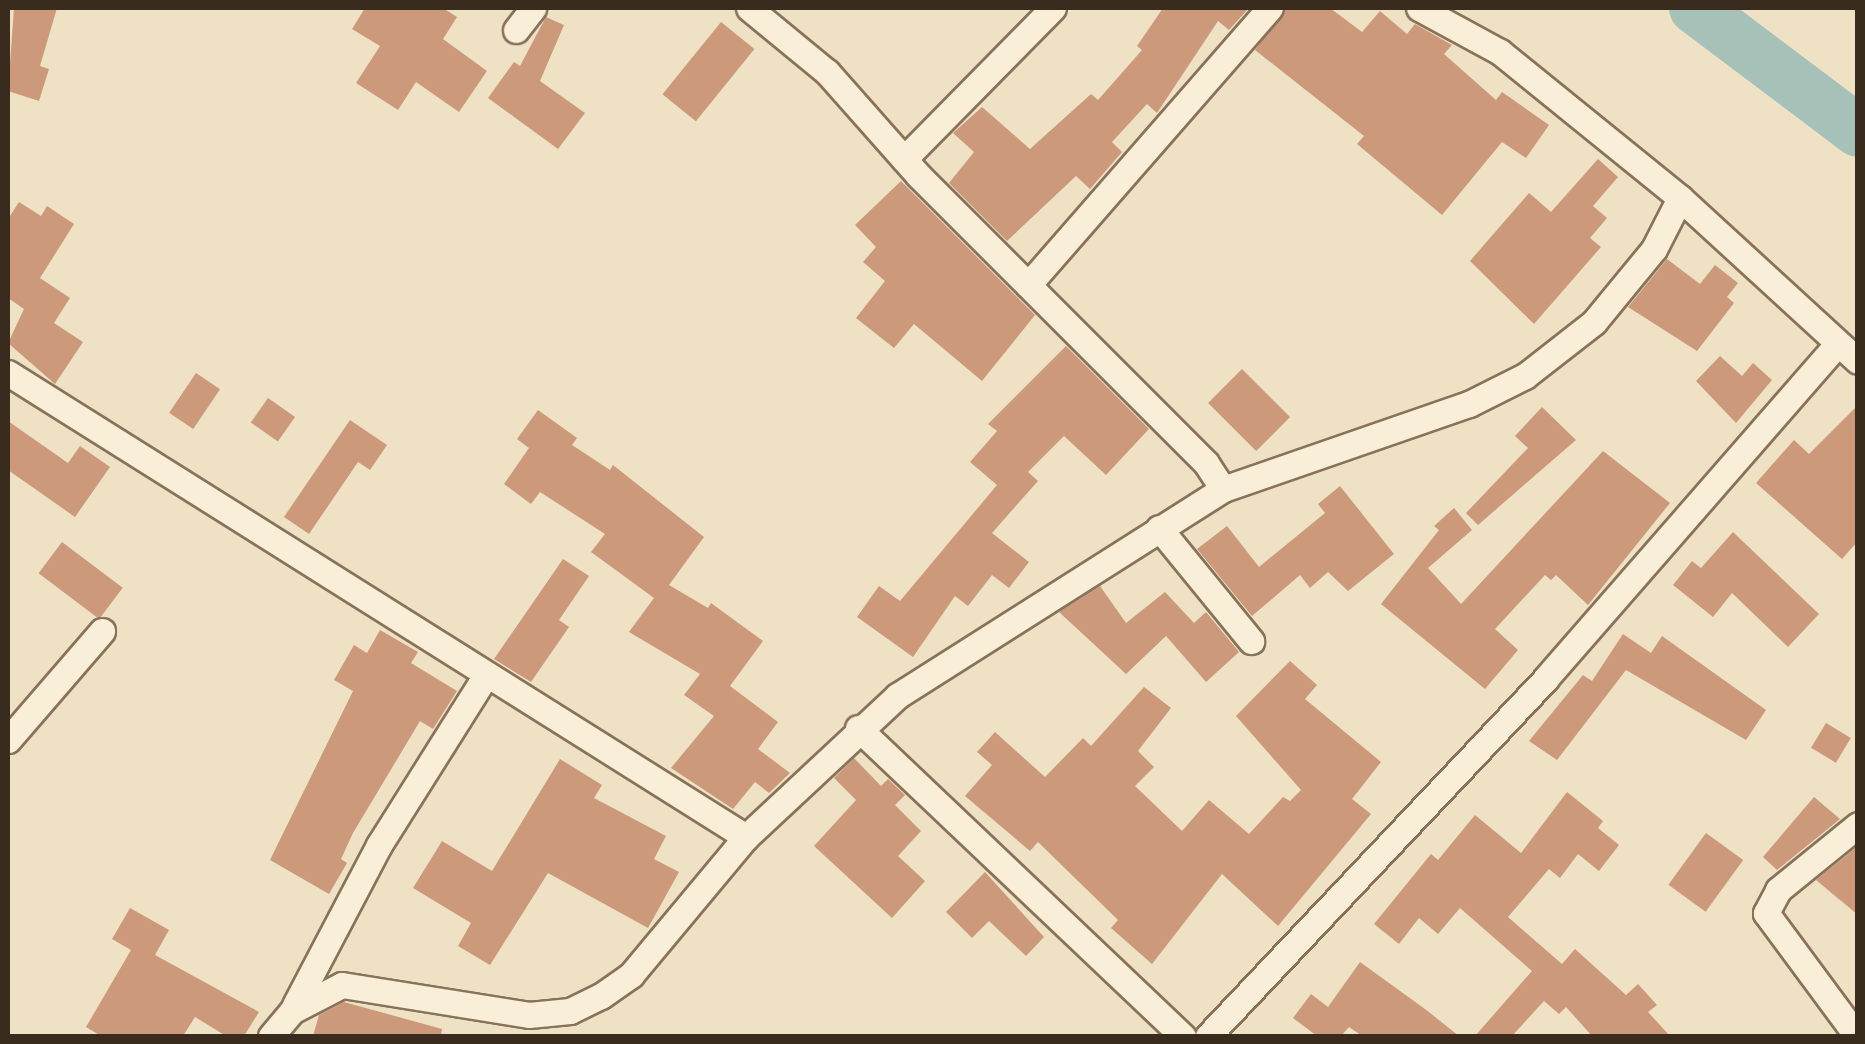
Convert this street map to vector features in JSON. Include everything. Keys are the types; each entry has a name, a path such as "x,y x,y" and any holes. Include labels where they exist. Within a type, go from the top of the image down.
{"street":[{"path":"516,30 533,8"},
{"path":"750,8 827,72 904,159 1206,463 1222,489"},
{"path":"904,159 1053,8"},
{"path":"1028,285 1270,8"},
{"path":"1208,1036 1847,353 1680,198 1500,52 1418,8"},
{"path":"292,1011 342,985 530,1015 570,1011 631,975 746,837 896,696 1222,489 1469,404 1525,376 1594,322 1654,249 1680,198"},
{"path":"8,373 746,837"},
{"path":"1159,528 1251,641"},
{"path":"8,740 102,631"},
{"path":"271,1036 292,1011 379,844 485,676"},
{"path":"858,728 1183,1036"},
{"path":"1856,1036 1766,913 1778,890 1858,825"}],"building":[{"path":"14,8 57,8 40,66 49,69 39,101 8,91"},
{"path":"365,8 443,8 457,17 443,39 487,71 459,112 416,82 398,110 356,83 380,46 352,29"},
{"path":"1163,8 1249,8 1229,30 1218,21 1157,113 1147,104 1112,142 1122,152 1090,189 1076,176 1007,241 949,183 974,152 953,133 982,107 1030,149 1091,94 1098,100 1142,50 1137,46"},
{"path":"1286,8 1330,8 1362,32 1380,11 1407,34 1415,24 1452,45 1444,54 1496,100 1502,92 1549,125 1526,158 1502,142 1442,215 1357,144 1364,136 1255,50"},
{"path":"546,17 564,25 540,81 585,113 558,149 488,98 514,62 520,66"},
{"path":"721,22 754,49 696,121 662,94"},
{"path":"1598,159 1618,177 1593,206 1607,218 1590,238 1601,247 1534,324 1470,261 1529,193 1551,212"},
{"path":"901,181 1035,315 982,381 914,324 894,348 856,318 885,281 863,262 876,247 855,225"},
{"path":"19,202 41,216 47,206 74,224 40,278 70,298 54,323 83,342 55,384 8,343 24,309 8,298 8,219"},
{"path":"1667,259 1700,284 1715,265 1738,283 1727,297 1734,303 1697,351 1628,307"},
{"path":"1066,346 1149,429 1106,475 1064,436 1028,472 1038,481 992,533 1029,562 1009,588 992,575 968,606 955,596 913,657 857,617 879,586 900,601 997,485 970,462 997,431 988,424"},
{"path":"1720,356 1742,376 1753,363 1772,380 1736,423 1696,381"},
{"path":"1242,369 1290,417 1256,451 1208,403"},
{"path":"196,373 220,389 193,429 169,413"},
{"path":"268,398 295,417 278,442 251,423"},
{"path":"1858,405 1858,541 1842,559 1756,483 1794,440 1809,454"},
{"path":"1542,407 1576,440 1478,525 1466,513 1528,448 1515,436"},
{"path":"538,410 577,438 572,445 610,470 613,465 704,537 669,585 708,608 711,603 763,641 730,686 778,722 758,749 790,773 769,793 755,782 733,809 671,768 714,716 684,695 700,674 629,632 654,598 591,552 605,534 540,492 531,504 504,484 529,448 517,439"},
{"path":"350,420 387,445 370,470 358,462 309,534 284,517"},
{"path":"8,421 68,463 80,446 110,467 75,517 8,470"},
{"path":"1603,451 1670,503 1588,605 1556,575 1551,580 1545,575 1495,629 1518,650 1485,689 1381,604 1439,530 1434,526 1454,508 1472,530 1428,568 1461,604"},
{"path":"1340,486 1394,554 1348,591 1328,572 1310,588 1300,575 1252,616 1197,549 1227,526 1259,567 1325,513 1318,504"},
{"path":"1733,532 1819,614 1788,647 1732,593 1713,617 1673,585 1692,561 1701,568"},
{"path":"62,542 123,588 99,619 39,573"},
{"path":"563,559 589,576 559,620 569,627 531,682 494,659"},
{"path":"1100,586 1126,623 1165,592 1194,623 1206,612 1239,652 1206,682 1166,636 1126,674 1059,612"},
{"path":"380,630 418,652 411,663 457,691 433,729 420,721 353,833 341,859 347,863 329,894 270,860 353,691 334,680 354,645 367,653"},
{"path":"1623,634 1651,653 1662,636 1766,710 1746,740 1626,670 1557,760 1529,741 1583,675 1592,681"},
{"path":"1290,661 1317,685 1305,699 1381,762 1352,799 1371,814 1278,926 1222,874 1152,964 1111,928 1118,920 1038,842 1030,851 965,796 992,765 977,752 995,732 1045,777 1083,738 1091,746 1144,687 1171,708 1138,751 1154,767 1135,786 1182,831 1209,800 1249,834 1283,797 1290,801 1301,790 1236,716"},
{"path":"1826,723 1851,738 1836,763 1811,748"},
{"path":"854,758 881,786 888,779 905,795 895,805 921,831 898,856 925,881 892,918 814,846 856,800 834,778"},
{"path":"560,759 602,785 594,798 666,836 654,859 679,872 648,928 548,873 490,965 458,946 471,923 413,888 442,841 492,871"},
{"path":"1567,792 1603,821 1598,828 1619,845 1599,871 1578,854 1560,878 1549,869 1508,917 1562,964 1575,949 1626,995 1638,984 1657,1005 1648,1012 1670,1036 1592,1036 1566,1007 1559,1014 1544,1001 1512,1036 1475,1036 1532,971 1460,908 1438,934 1419,918 1399,944 1374,924 1431,854 1438,860 1475,815 1521,853"},
{"path":"1814,797 1840,819 1777,870 1763,857"},
{"path":"1706,833 1743,860 1706,912 1668,885"},
{"path":"1858,846 1858,915 1816,880"},
{"path":"985,872 1044,937 1026,956 989,921 972,938 946,912"},
{"path":"130,908 169,930 155,955 259,1012 244,1036 226,1036 195,1017 183,1036 101,1036 86,1027 131,950 112,939"},
{"path":"1360,962 1459,1036 1362,1036 1349,1027 1341,1036 1317,1036 1293,1018 1311,994 1328,1007"},
{"path":"344,1002 442,1029 441,1036 313,1036 319,1015"}],"waterway":[{"path":"1695,8 1858,131"}]}
